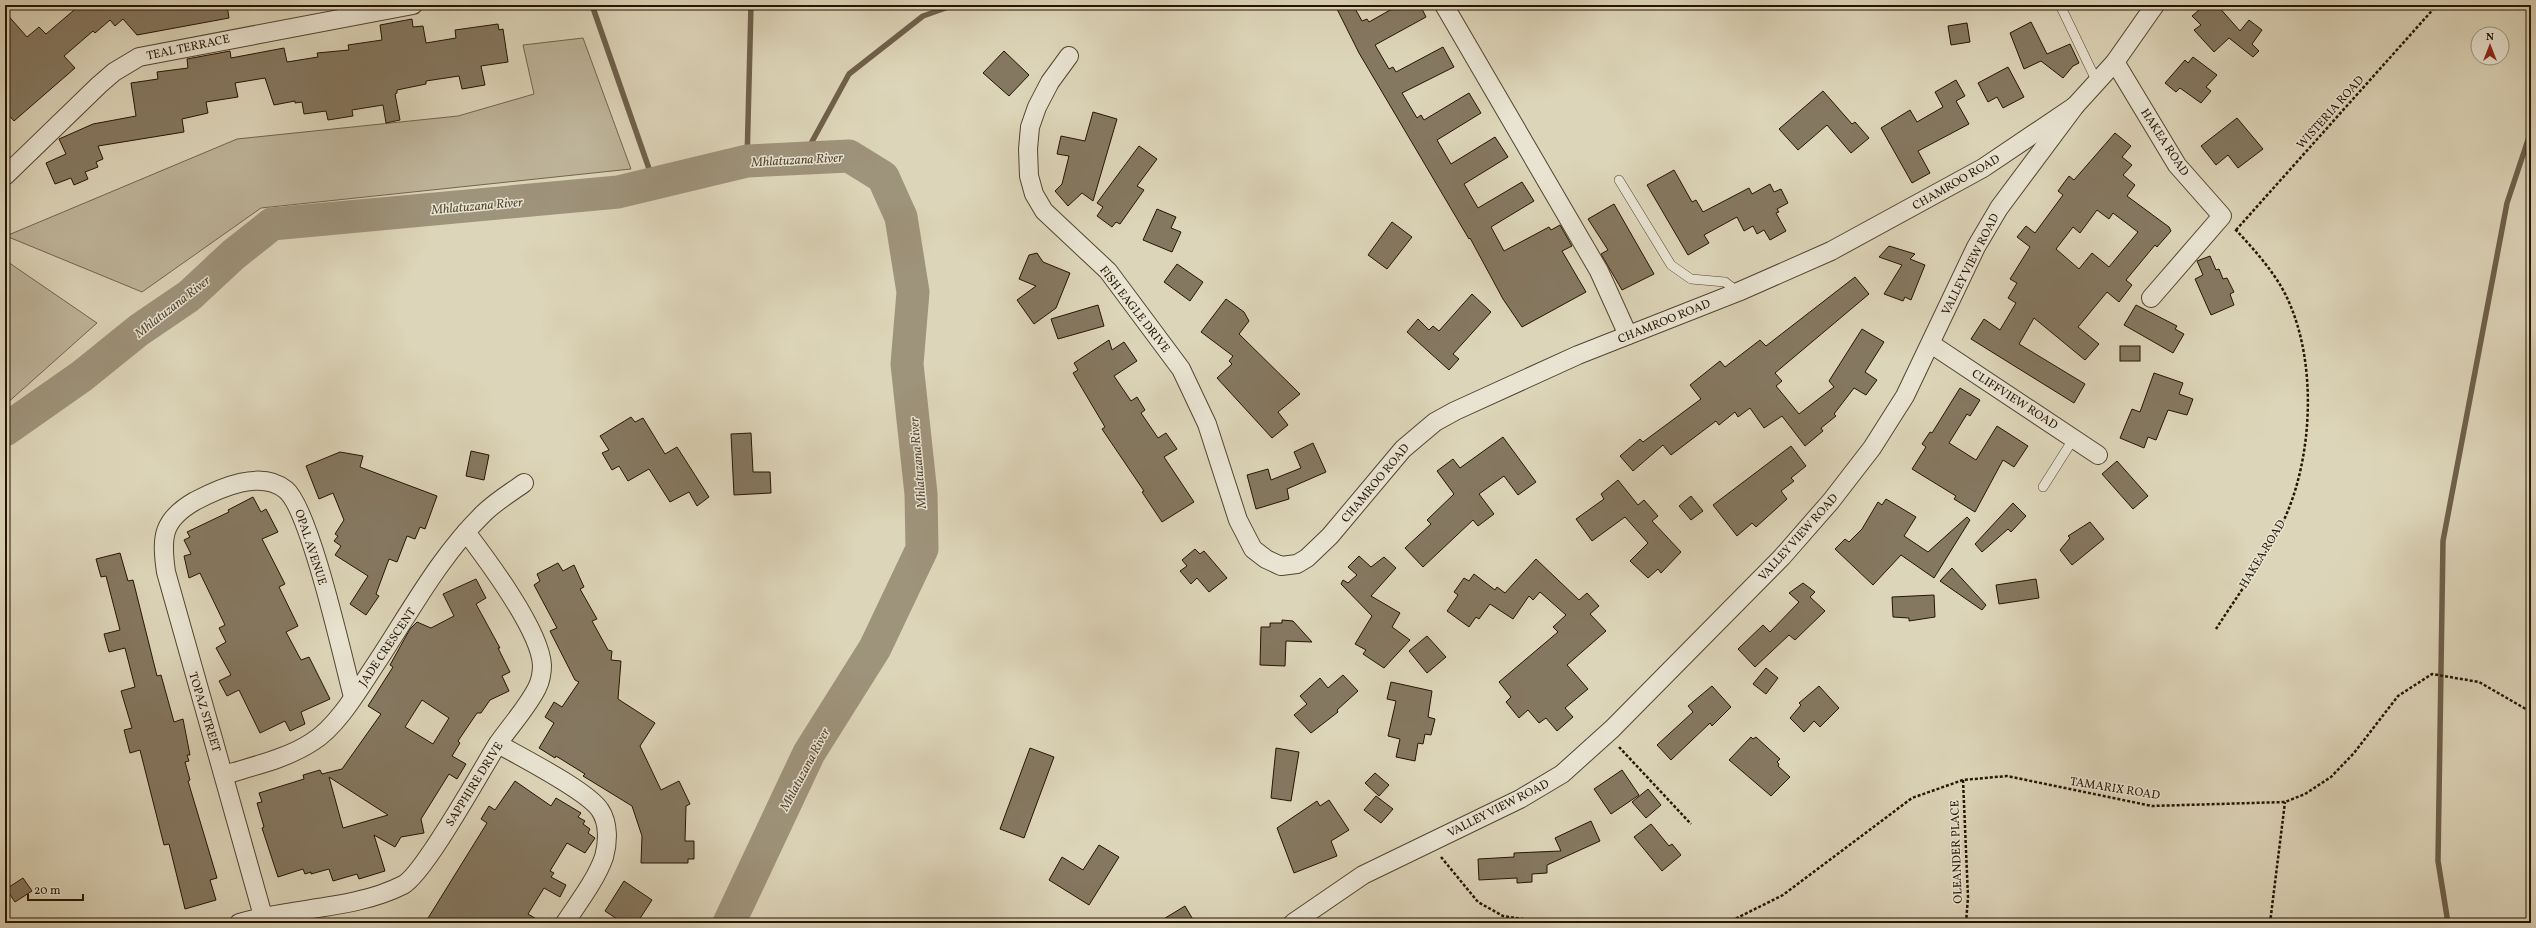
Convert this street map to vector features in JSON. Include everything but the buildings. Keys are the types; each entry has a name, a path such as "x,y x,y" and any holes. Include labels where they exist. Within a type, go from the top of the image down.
{"street":[{"name":"TEAL TERRACE","path":"5,176 99,85 114,72 140,57 413,5"},
{"path":"1444,5 1595,264 1628,335"},
{"name":"VALLEY VIEW ROAD","path":"1293,923 1363,875 1520,799 1562,774 1606,734 1782,557 1831,502 1885,428 1905,396 1976,247 1998,208 2075,106 2115,62 2154,5"},
{"name":"FISH EAGLE DRIVE","path":"1069,56 1050,82 1037,107 1030,127 1028,149 1029,176 1034,194 1044,211 1108,271 1181,369 1207,424 1238,520 1253,548 1266,559 1281,566"},
{"name":"HAKEA ROAD","path":"2115,62 2177,165 2222,216 2151,298"},
{"name":"CHAMROO ROAD","path":"1281,566 1297,564 1307,558 1330,536 1403,449 1435,422 1556,365 1738,292 1831,251 1931,197 2021,144 2075,106"},
{"name":"CLIFFVIEW ROAD","path":"1931,344 2098,455"},
{"name":"OPAL AVENUE","path":"178,511 203,497 247,482 261,480 274,483 286,490 295,500 308,533 353,697"},
{"name":"JADE CRESCENT","path":"224,775 284,756 313,742 333,722 353,697 441,564 466,532 483,514 524,483"},
{"name":"TOPAZ STREET","path":"178,511 170,521 164,535 163,552 166,572 263,916"},
{"name":"SAPPHIRE DRIVE","path":"239,923 263,916 368,897 405,884 428,856 498,744 537,688 542,675 542,663 539,647 500,577 466,532"},
{"path":"498,744 586,797 600,810 606,824 607,839 604,858 565,923"}],"lane":[{"path":"2060,5 2096,82"},
{"path":"1619,180 1671,265 1691,279 1725,282 1738,292"},
{"path":"2043,487 2074,438"}],"path":[{"name":"WISTERIA ROAD","path":"2236,230 2437,5"},
{"name":"HAKEA ROAD","path":"2216,629 2282,524 2292,498 2305,449 2308,396 2302,346 2291,311 2279,284 2236,230"},
{"name":"TAMARIX ROAD","path":"1727,923 1783,895 1912,798 1963,780 2007,776 2152,806 2285,802 2305,794 2331,777 2354,753 2398,696 2432,674 2479,682 2531,712"},
{"path":"1606,734 1691,824"},
{"name":"OLEANDER PLACE","path":"1963,780 1968,897 1966,923"},
{"path":"2270,923 2285,802"},
{"path":"1429,843 1478,902 1503,916 1550,923"}],"shaded area":[{"path":"583,38 631,169 261,208 142,292 6,236 237,139 458,116 534,94 523,45"},
{"path":"5,260 97,323 5,405"}],"waterway":[{"path":"592,5 654,183"},
{"path":"747,161 751,5"},
{"path":"803,158 849,74 923,16 954,5"},
{"path":"2448,923 2438,861 2443,541 2507,203 2531,131"},
{"name":"Mhlatuzana River","path":"5,430 82,376 139,330 189,296 233,255 272,224 618,192 747,161 849,156 883,177 901,217 913,292 907,364 921,494 922,549 875,648 809,753 729,923"}]}
